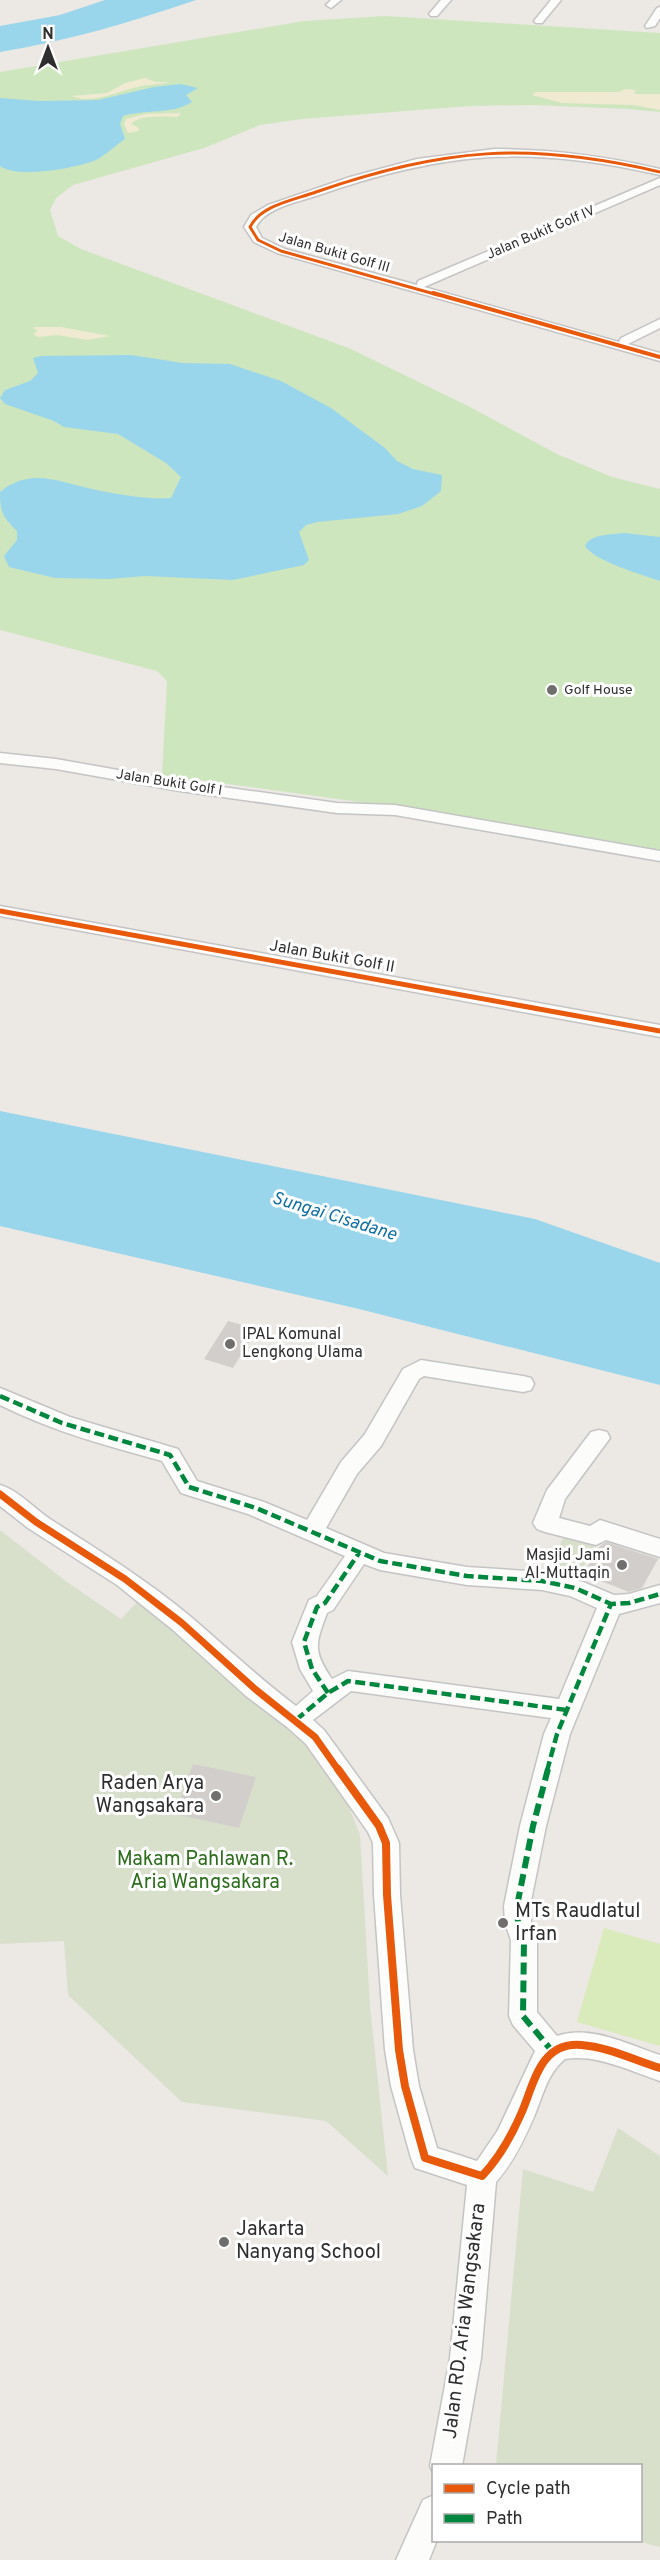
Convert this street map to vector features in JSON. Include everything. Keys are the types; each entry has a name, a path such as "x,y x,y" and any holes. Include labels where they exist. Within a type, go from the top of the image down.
{"street":[{"path":"434,14 446,0"},
{"path":"539,21 556,0"},
{"path":"650,26 660,10"},
{"name":"Jalan Bukit Golf III","path":"660,172 560,153 499,152 454,155 393,168 272,207 255,217 250,227 258,240 281,251 660,357"},
{"name":"Jalan Bukit Golf III","path":"660,179 605,164 568,158 514,156 461,159 398,172 280,211 264,221 264,233 286,246 660,351"},
{"name":"Jalan Bukit Golf IV","path":"422,284 660,179"},
{"path":"625,341 660,323"},
{"name":"Jalan Bukit Golf I","path":"0,758 56,764 180,786 337,808 395,810 660,856"},
{"name":"Jalan Bukit Golf I","path":"337,808 356,815 660,870"},
{"name":"Jalan Bukit Golf II","path":"0,911 660,1031"},
{"name":"Jalan Bukit Golf II","path":"0,926 660,1044"},
{"path":"312,1530 349,1468 373,1440 411,1374 421,1368 523,1384"},
{"path":"0,1396 33,1413 170,1455 189,1487 256,1508 380,1561 467,1576 542,1581 575,1588 611,1604 629,1605 660,1594"},
{"path":"599,1438 555,1496 545,1523 596,1536 600,1529 660,1548"},
{"path":"0,1494 36,1522 125,1579 182,1623 255,1689 296,1720 315,1737 379,1826 386,1843 387,1895 399,2050 405,2086 425,2158 482,2176 500,2157 522,2111 531,2082 543,2060 552,2051 567,2045 581,2045 660,2068"},
{"path":"328,1693 312,1669 304,1642 317,1607 325,1603 359,1553"},
{"path":"552,2051 523,2016 524,1940 518,1923 517,1906 533,1826 557,1734 611,1604"},
{"path":"296,1720 341,1684 358,1681 399,1689 567,1710"},
{"name":"Jalan RD. Aria Wangsakara","path":"446,2464 458,2417 473,2288 482,2176"},
{"path":"412,2560 432,2515"}],"green space":[{"path":"385,16 660,33 660,112 533,105 470,106 302,119 260,125 204,148 73,185 56,198 50,210 58,236 81,249 351,349 470,407 557,454 612,477 660,489 660,851 447,814 162,775 167,681 157,671 0,630 0,72 304,21"},
{"name":"Makam Pahlawan R. Aria Wangsakara","path":"0,1530 67,1582 121,1619 140,1599 302,1738 346,1800 360,1835 370,2006 388,2176 326,2121 182,2102 68,1995 64,1941 0,1944"},
{"path":"566,1531 598,1539 575,1583 547,1575"},
{"path":"604,1928 660,1944 660,2046 577,2022"},
{"path":"618,2128 660,2156 660,2547 641,2542 642,2464 496,2464 523,2169 593,2192"}],"sand":[{"path":"145,78 156,82 169,82 141,86 98,98 72,96 107,93 125,83"},
{"path":"625,89 636,90 634,93 637,94 660,94 660,110 634,105 562,103 532,95 536,92 619,92"},
{"path":"181,113 178,117 153,117 135,121 131,124 139,128 139,131 128,133 124,124 126,119 145,114"},
{"path":"61,327 110,336 87,340 58,335 38,337 33,334 38,331 33,328"}],"water":[{"path":"105,0 196,0 99,30 0,52 0,26 60,15"},
{"path":"180,84 198,88 186,95 192,102 176,109 123,116 120,124 125,139 98,159 77,166 48,171 20,172 0,166 0,98 39,101 98,100 154,87"},
{"path":"131,355 183,363 230,364 281,381 331,408 385,448 397,461 413,469 442,475 441,491 422,506 398,514 306,525 299,532 309,560 304,565 233,580 145,576 109,579 55,578 9,567 4,556 17,540 17,531 3,514 0,492 11,484 34,478 45,478 121,495 171,498 181,477 166,463 118,434 64,427 54,421 5,404 0,398 5,390 30,381 38,373 33,358"},
{"path":"624,533 660,537 660,581 608,562 590,552 585,546 597,537"},
{"name":"Sungai Cisadane","path":"0,1111 535,1219 660,1263 660,1385 359,1309 0,1226"}],"building":[{"name":"IPAL Komunal Lengkong Ulama","path":"228,1321 257,1329 233,1368 204,1359"},
{"name":"Masjid Jami Al-Muttaqin","path":"606,1542 658,1559 642,1588 629,1592 583,1574 600,1546"},
{"name":"Raden Arya Wangsakara","path":"193,1764 256,1777 239,1828 175,1814"}],"marked path":[{"path":"0,1396 62,1423 170,1455 189,1487 256,1508 380,1561 467,1576 542,1581 575,1588 611,1604"},
{"path":"328,1693 312,1669 304,1642 317,1607 325,1603 359,1553"},
{"path":"552,2051 523,2016 524,1940 518,1923 517,1906 533,1826 557,1734 611,1604 629,1603 660,1594"},
{"path":"296,1720 328,1693 348,1681 567,1710"}],"cycle path":[{"path":"660,172 605,160 550,153 466,154 396,167 333,186 272,207 255,217 250,227 258,240 281,251 660,357"},
{"path":"0,911 660,1031"},
{"path":"0,1494 36,1522 125,1579 182,1623 255,1689 296,1720 315,1737 379,1826 386,1843 387,1895 399,2050 405,2086 425,2158 482,2176 500,2154 521,2114 534,2079 546,2057 566,2045 600,2048 660,2068"}],"place":[{"name":"Golf House","path":"552,690"},
{"name":"IPAL Komunal Lengkong Ulama","path":"230,1344"},
{"name":"Masjid Jami Al-Muttaqin","path":"622,1565"},
{"name":"Raden Arya Wangsakara","path":"216,1796"},
{"name":"MTs Raudlatul Irfan","path":"503,1923"},
{"name":"Jakarta Nanyang School","path":"224,2242"}]}
